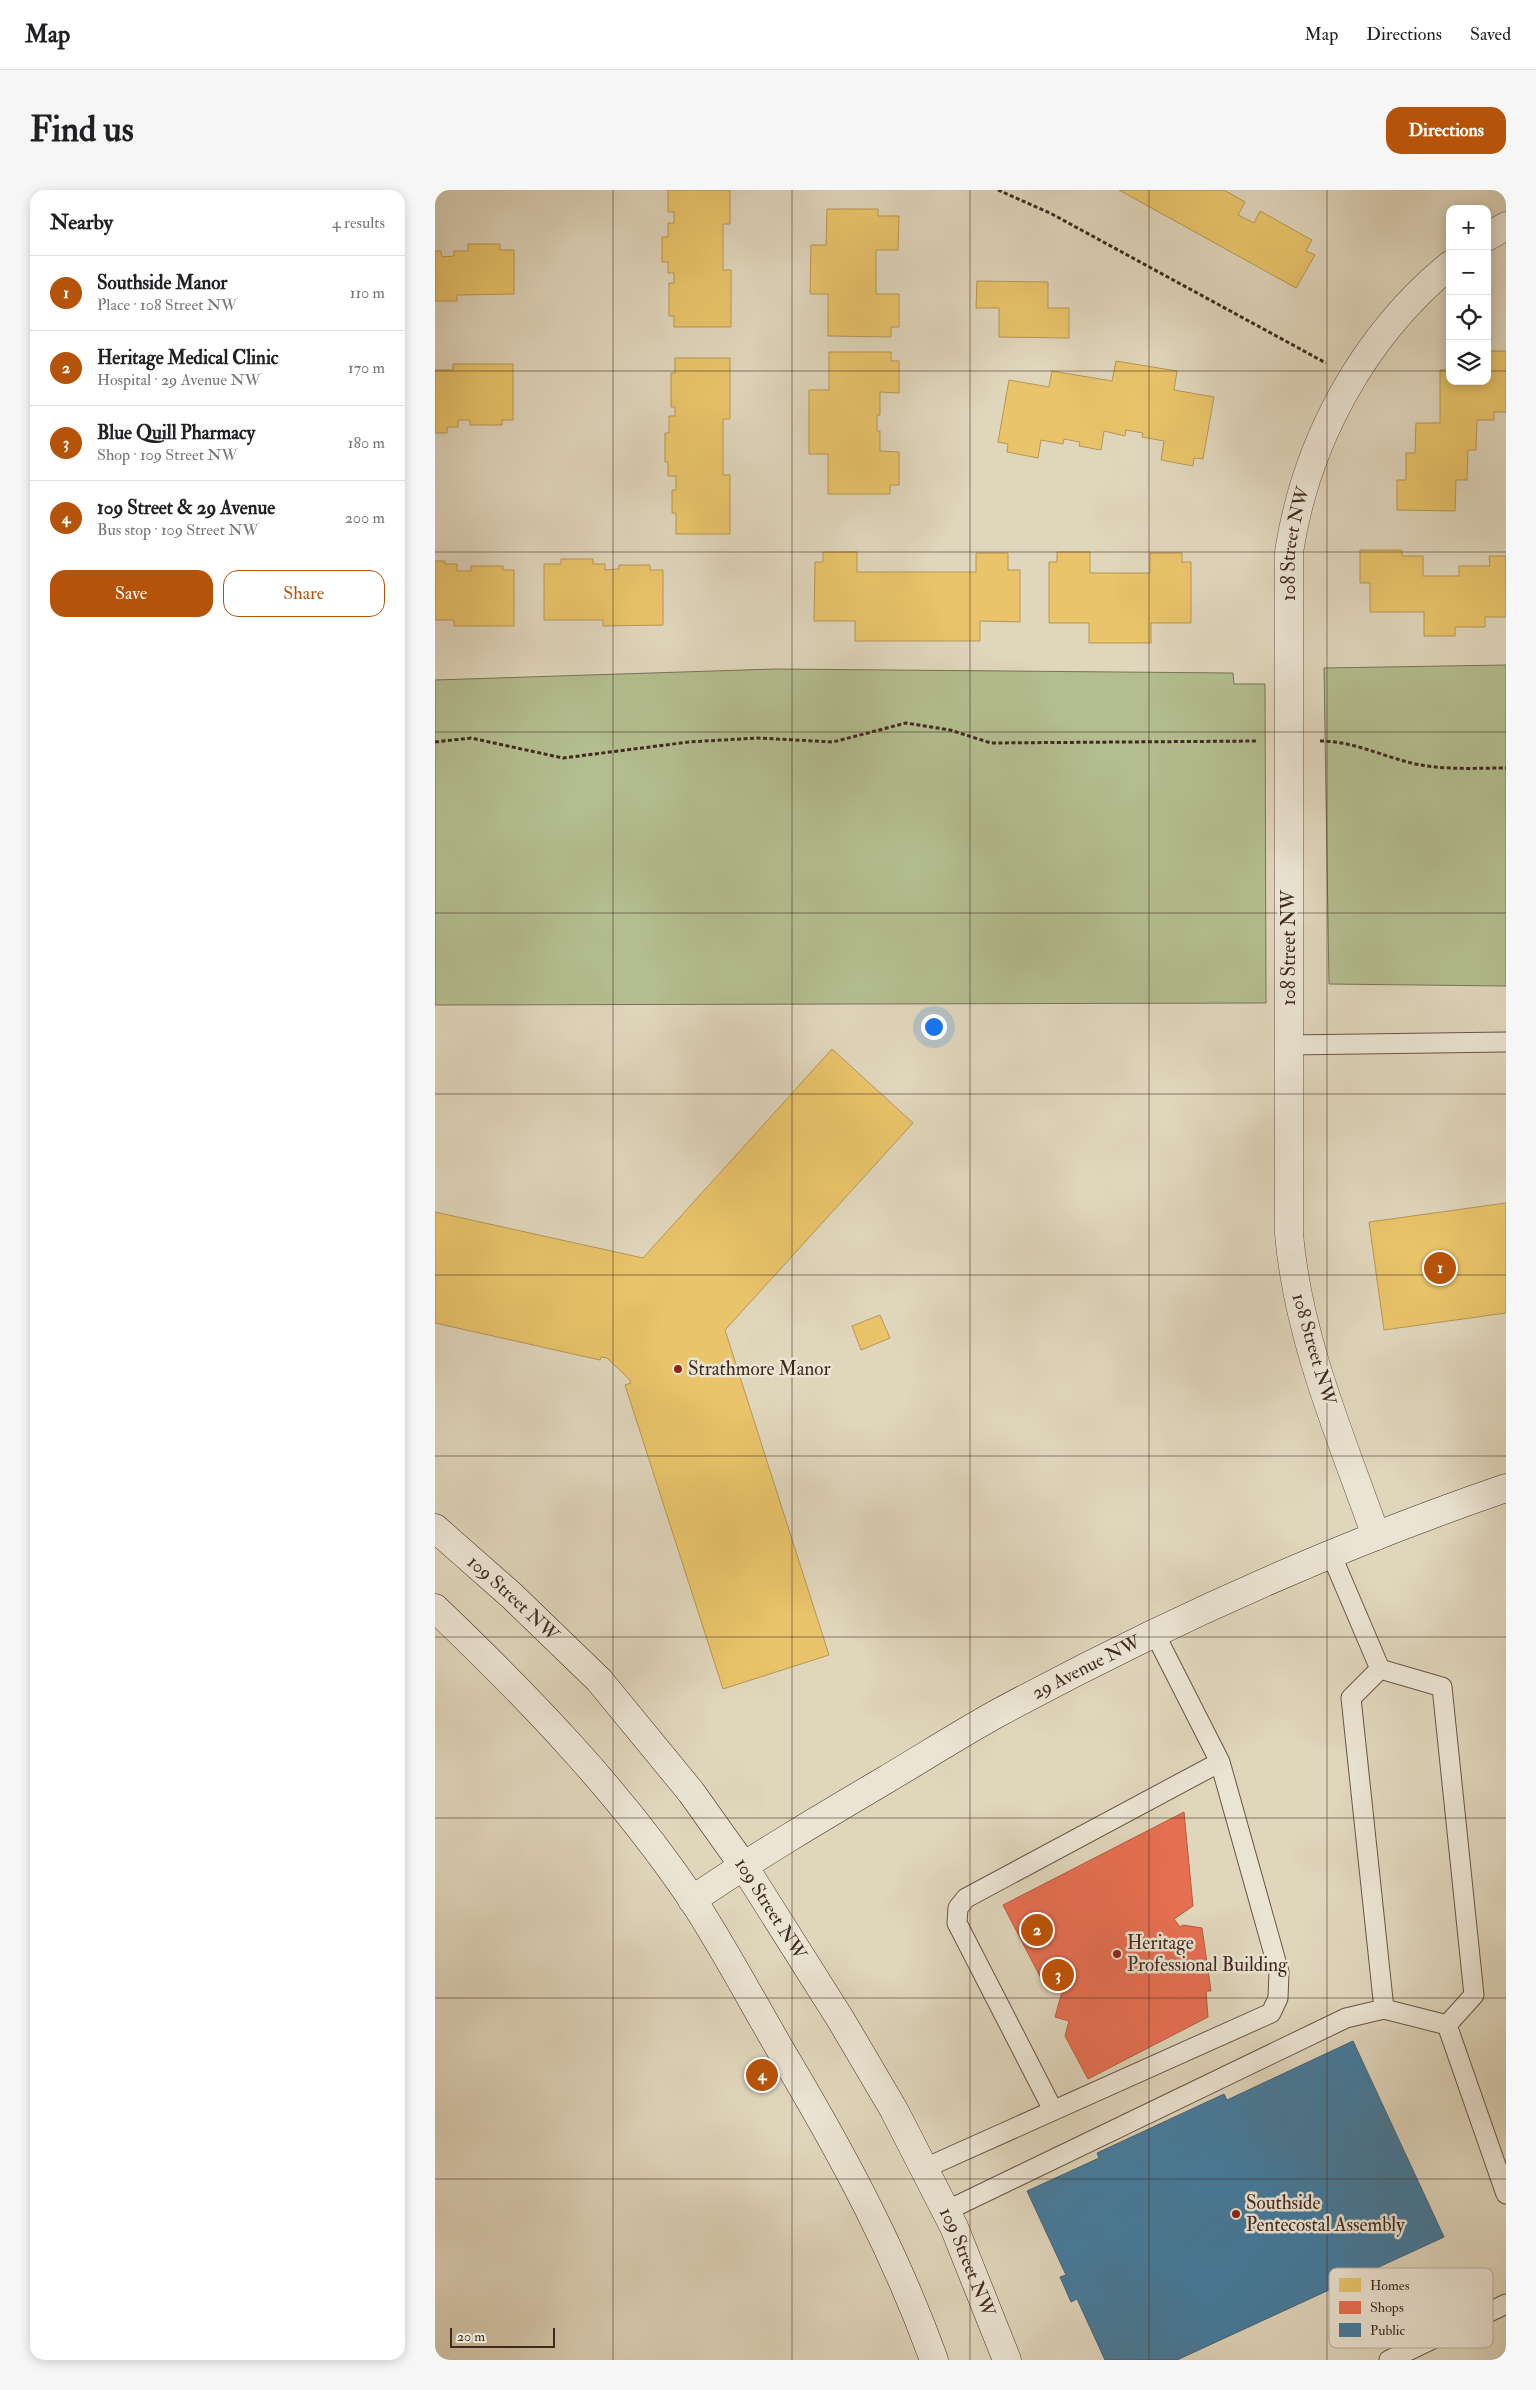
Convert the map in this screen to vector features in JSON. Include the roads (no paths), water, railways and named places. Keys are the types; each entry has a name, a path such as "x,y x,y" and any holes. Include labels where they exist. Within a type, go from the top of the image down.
{"street":[{"path":"1491,235 1506,226"},
{"name":"108 Street NW","path":"1376,1536 1314,1361 1292,1268 1289,1234 1289,552 1294,518 1312,459 1358,370 1401,313 1433,279 1446,268"},
{"name":"29 Avenue NW","path":"692,1900 743,1865 997,1714 1155,1634 1331,1554 1506,1488"},
{"name":"109 Street NW","path":"435,1528 518,1602 599,1680 691,1792 743,1865 846,2028 894,2110 946,2210 977,2279 1007,2360"},
{"path":"435,1608 555,1727 602,1780 692,1900 849,2169 886,2241 934,2360"}],"lane":[{"path":"1289,1045 1506,1042"},
{"path":"1331,1554 1380,1669"},
{"path":"923,2169 1271,2013 1278,1998 1279,1972 1220,1762 1155,1634"},
{"path":"1380,1669 1351,1698 1384,2009"},
{"path":"1380,1669 1442,1687 1475,1996 1447,2025"},
{"path":"1053,2110 957,1923 958,1908 966,1898 1220,1762"},
{"path":"946,2210 1346,2018 1384,2009 1447,2025"},
{"path":"1447,2025 1506,2194"},
{"path":"1493,2310 1506,2304"},
{"path":"1389,2360 1414,2348"}],"place":[{"name":"Southside Manor","path":"1440,1268"},
{"name":"Strathmore Manor","path":"678,1369"},
{"name":"Heritage Medical Clinic","path":"1037,1930"},
{"name":"Heritage Professional Building","path":"1117,1954"},
{"name":"Blue Quill Pharmacy","path":"1058,1975"},
{"name":"109 Street & 29 Avenue","path":"762,2075"},
{"name":"Southside Pentecostal Assembly","path":"1236,2214"}]}
